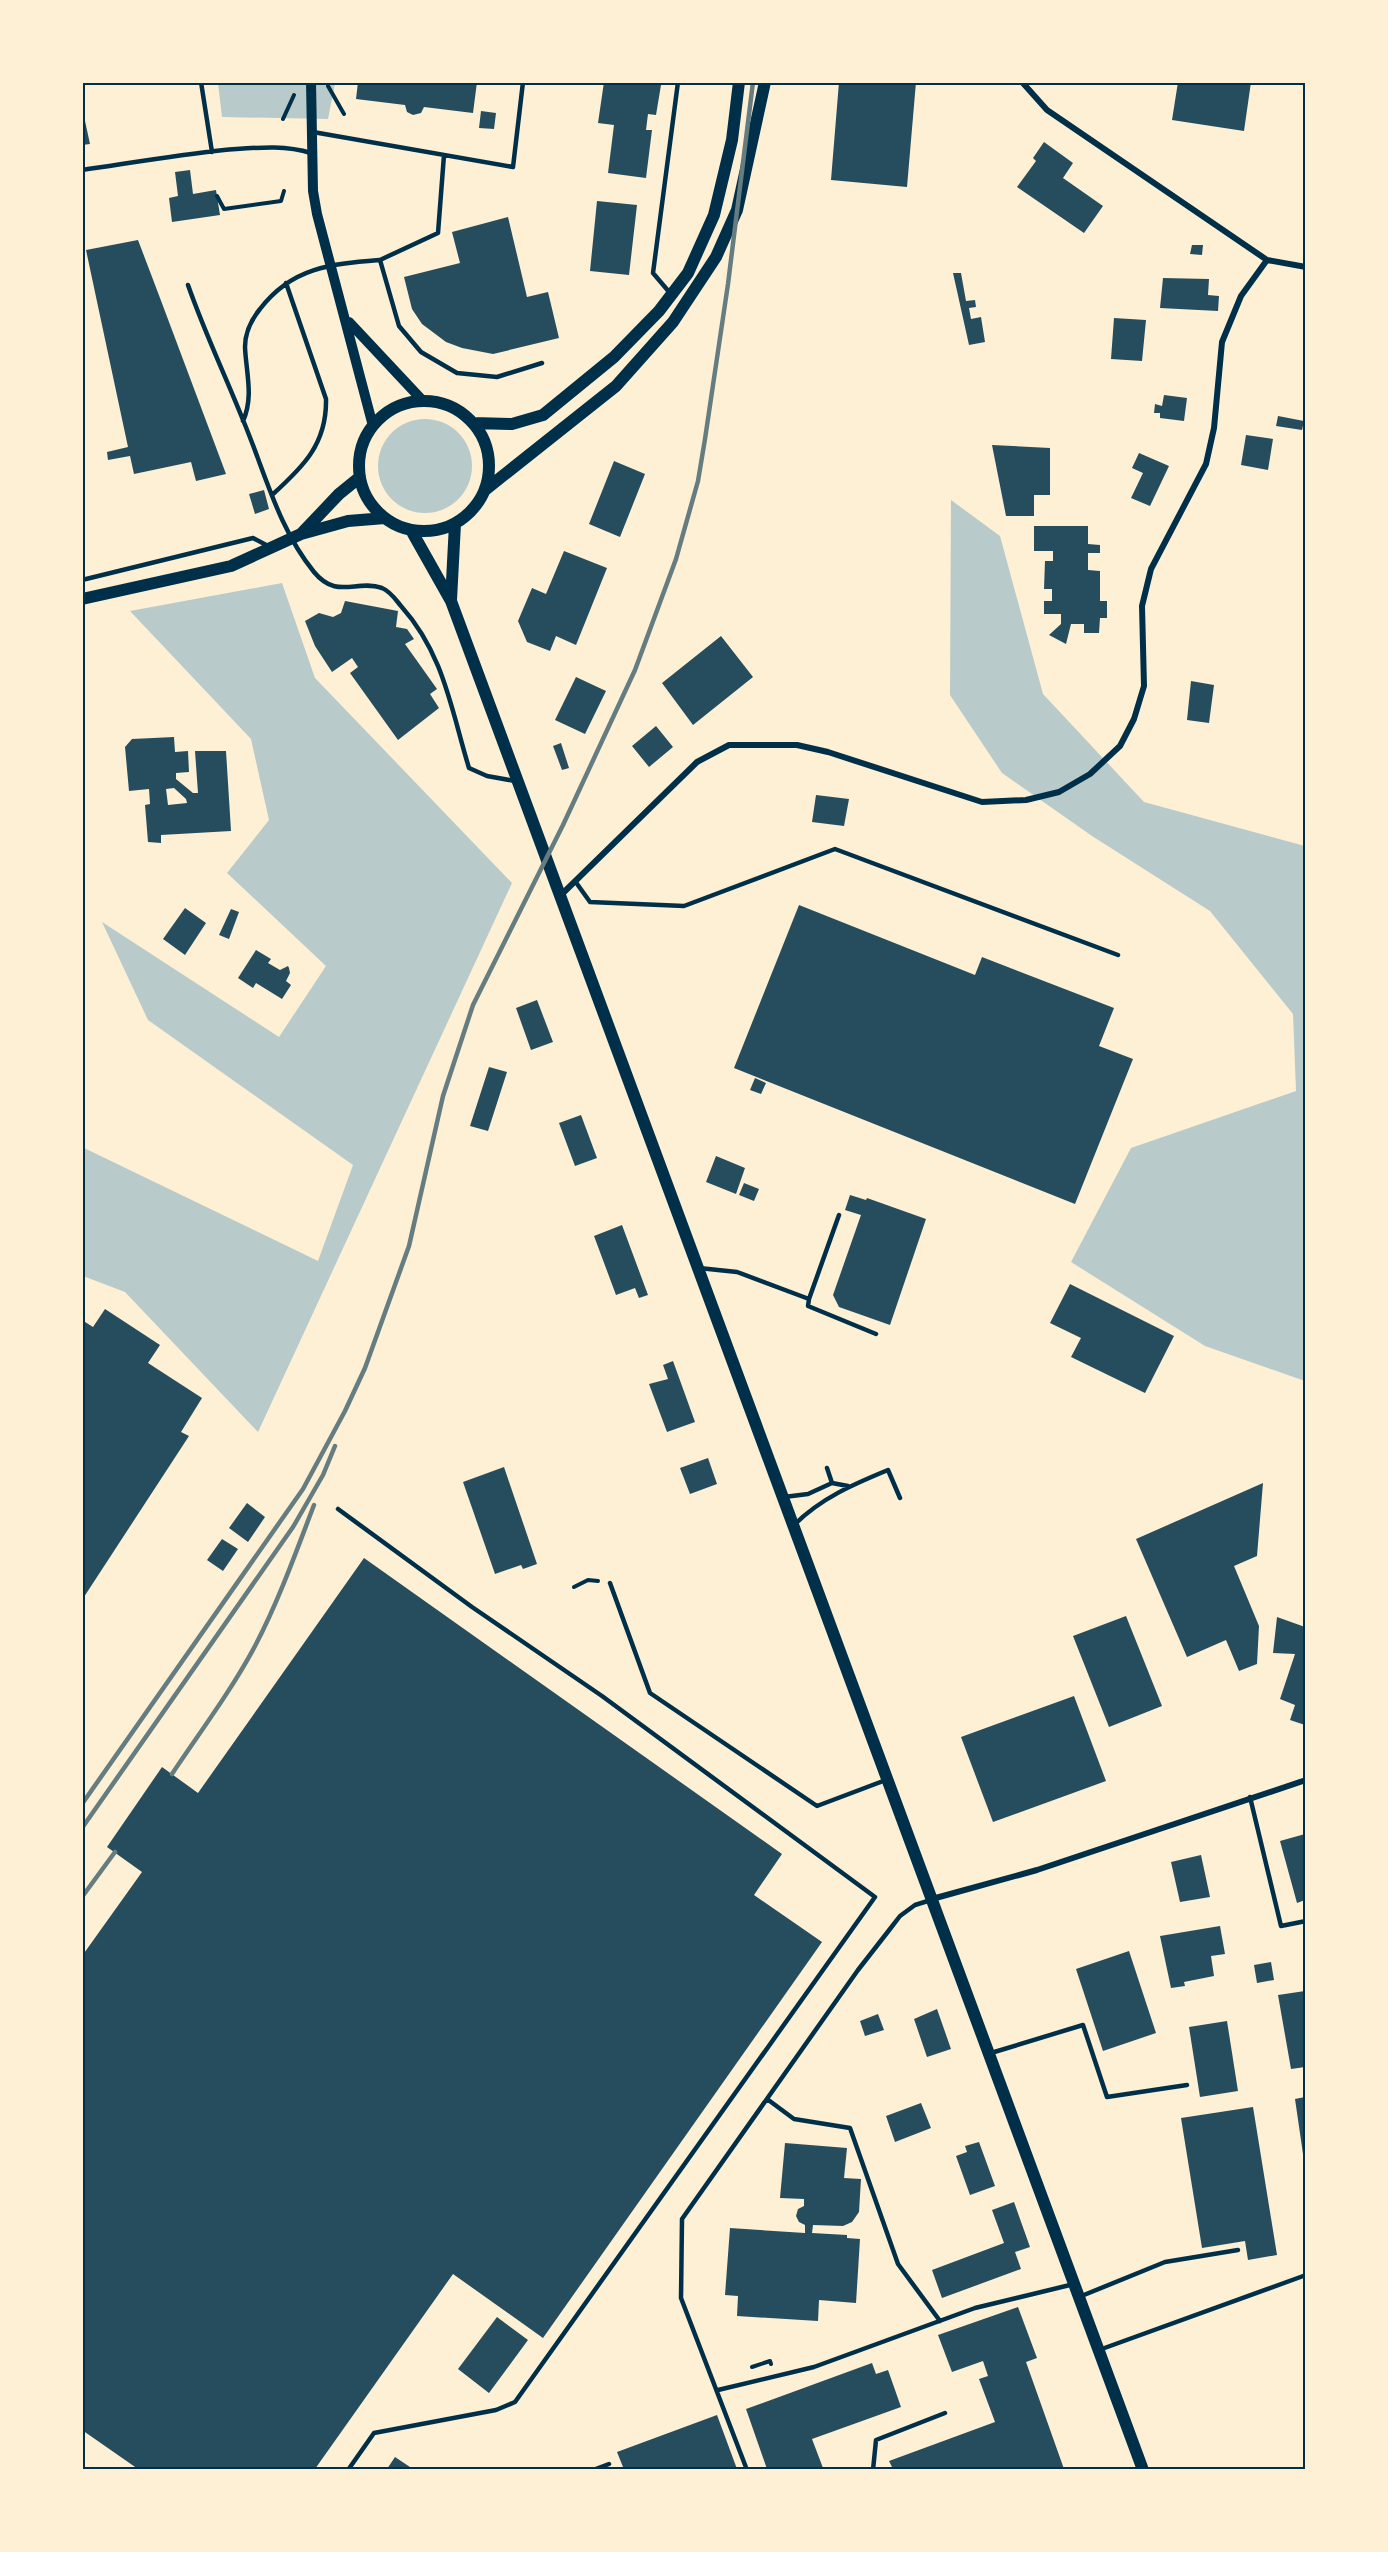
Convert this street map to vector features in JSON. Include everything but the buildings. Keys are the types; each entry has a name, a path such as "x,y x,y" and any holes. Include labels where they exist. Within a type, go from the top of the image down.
{"main road":[{"path":"473,423 512,424 543,414 614,357 658,311 688,273 714,215 732,140 739,82"},
{"path":"485,490 489,473 488,455 483,438 473,423 450,407 423,401 404,404 386,413 373,426 362,450 360,477 364,492 373,507 385,518 411,530 433,531 455,524 468,515 485,490 616,386 647,354 673,322 716,257 737,210 765,82"},
{"path":"296,536 360,477"},
{"path":"82,599 231,566 296,536 348,521 385,518"},
{"path":"451,601 455,524"},
{"path":"411,530 451,601 1143,2469"}],"street":[{"path":"311,82 310,131 313,191 373,426"},
{"path":"1023,82 1047,110 1267,260 1305,267"},
{"path":"561,895 697,762 729,746 797,745 828,752 982,802 1026,801 1059,792 1090,774 1120,747 1134,719 1144,686 1142,606 1151,569 1206,464 1214,428 1222,342 1241,296 1267,260"},
{"path":"346,319 423,401"},
{"path":"931,1900 1037,1870 1305,1780"}],"lane":[{"path":"201,82 212,152"},
{"path":"310,131 513,167 523,82"},
{"path":"670,293 653,273 678,82"},
{"path":"82,171 212,152 273,147 294,147 311,153"},
{"path":"243,420 249,401 245,345 252,318 271,294 311,270 330,264 380,260 438,233 444,155"},
{"path":"380,260 399,326 421,352 458,373 497,377 542,363"},
{"path":"272,495 308,460 319,440 326,417 326,399 286,283"},
{"path":"188,285 205,334 243,420 272,495 324,583 336,588 381,587 389,592 419,626 435,656 452,702 470,768 487,776 518,781"},
{"path":"82,580 253,538 273,548"},
{"path":"575,881 590,902 684,906 835,849 1118,955"},
{"path":"839,1215 808,1306 876,1334"},
{"path":"697,1268 737,1272 809,1299"},
{"path":"827,1468 832,1484"},
{"path":"793,1526 813,1506 848,1486 888,1470 900,1498"},
{"path":"782,1497 808,1494 832,1484 848,1486"},
{"path":"338,1509 472,1607 602,1696 875,1896 516,2402 495,2410 374,2433 348,2469"},
{"path":"610,1583 650,1693 817,1806 886,1780"},
{"path":"1250,1797 1281,1926 1305,1921"},
{"path":"747,2469 681,2298 682,2219 858,1970 900,1916 915,1905 931,1900"},
{"path":"988,2054 1083,2025 1107,2097 1187,2085"},
{"path":"767,2099 794,2119 849,2128 898,2264 940,2321"},
{"path":"1079,2298 1165,2262 1238,2250"},
{"path":"1099,2350 1305,2275"},
{"path":"718,2390 776,2378 814,2367 975,2308 1074,2284"},
{"path":"873,2469 876,2440 945,2413"},
{"path":"593,2469 609,2464"}],"path":[{"path":"328,82 345,114"},
{"path":"283,119 294,97 294,90"},
{"path":"217,196 224,209 280,201 284,191"},
{"path":"574,1587 588,1580 610,1583"},
{"path":"741,2370 770,2361 776,2378"}],"shaded area":[{"path":"218,83 335,83 328,119 222,117"},
{"path":"425,419 443,423 458,433 468,448 472,466 468,484 458,499 443,509 425,513 407,509 392,499 382,484 378,466 382,448 392,433 407,423"},
{"path":"951,500 1000,536 1043,694 1144,802 1305,846 1305,1381 1205,1346 1071,1262 1131,1148 1296,1091 1293,1014 1210,911 1092,836 1002,773 950,695"},
{"path":"282,583 315,678 512,883 258,1432 125,1292 83,1276 82,1147 318,1261 353,1165 148,1020 102,922 279,1037 326,966 227,873 269,820 251,739 130,611"}],"railway":[{"path":"82,1804 303,1489 345,1411 365,1368 409,1246 443,1096 473,1005 563,825 635,670 676,559 698,481 705,439 728,284 753,82"},
{"path":"82,1828 293,1527 323,1475 335,1446"},
{"path":"172,1774 226,1695 264,1629 314,1505"},
{"path":"82,1897 115,1852"}]}
